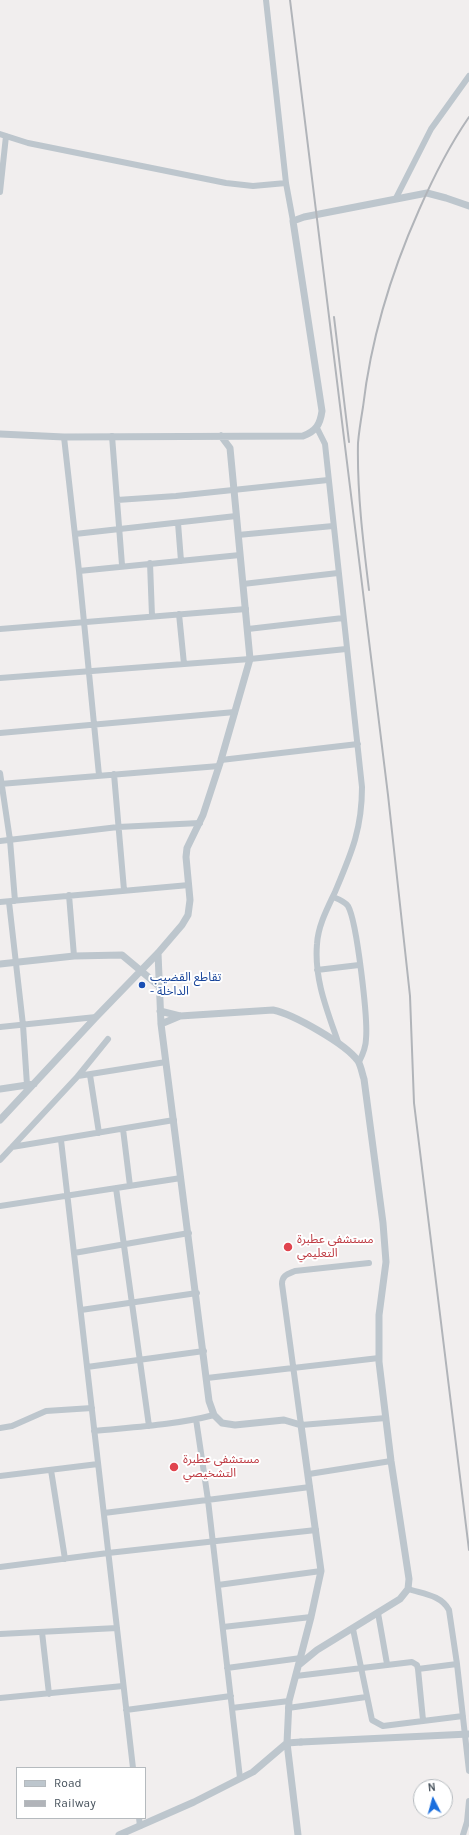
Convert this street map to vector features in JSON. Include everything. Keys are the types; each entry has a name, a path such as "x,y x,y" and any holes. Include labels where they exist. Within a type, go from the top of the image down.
{"street":[{"path":"0,434 64,437 303,436 317,428 321,420 322,411 286,183 266,0"},
{"path":"396,198 431,129 469,76"},
{"path":"0,192 3,135 28,144 226,183 253,186 286,183"},
{"path":"293,221 304,217 396,198 427,194 446,198 469,206"},
{"path":"317,428 325,444 362,787 360,825 352,852 322,921 317,943 317,970 328,1014 338,1042"},
{"path":"112,436 122,566"},
{"path":"0,1120 31,1084 158,953 188,916 190,900 186,857 187,848 200,823 220,763 250,659 230,448 222,436"},
{"path":"230,448 238,436"},
{"path":"64,437 95,724 99,775"},
{"path":"117,500 328,480"},
{"path":"75,534 236,516"},
{"path":"178,523 181,561"},
{"path":"238,535 333,526"},
{"path":"79,571 240,555"},
{"path":"150,563 152,616"},
{"path":"243,584 338,573"},
{"path":"0,629 246,609"},
{"path":"179,614 184,664"},
{"path":"248,629 343,618"},
{"path":"0,678 250,659 346,649"},
{"path":"0,733 235,712"},
{"path":"1,784 220,763 358,744"},
{"path":"0,773 10,840 16,962 31,1084"},
{"path":"114,774 124,890"},
{"path":"0,841 118,827 200,823"},
{"path":"0,902 189,885"},
{"path":"69,895 74,956"},
{"path":"333,897 344,902 351,914 359,965 366,1037 365,1048 359,1062"},
{"path":"158,953 161,1024 210,1401 214,1415 222,1423 236,1425 284,1420 301,1425 386,1418"},
{"path":"0,964 74,956 122,955 159,986"},
{"path":"317,970 359,965"},
{"path":"160,1011 180,1016 273,1010 284,1012 338,1042 350,1052 359,1062 364,1079 383,1223 386,1262 379,1315 379,1358 391,1461 406,1551 409,1579 408,1590 400,1599 317,1650 299,1666"},
{"path":"161,1024 180,1016"},
{"path":"0,1027 96,1017"},
{"path":"0,1160 78,1076 108,1039"},
{"path":"78,1076 166,1062"},
{"path":"90,1075 99,1133"},
{"path":"0,1089 31,1084"},
{"path":"12,1147 174,1120"},
{"path":"123,1129 130,1186"},
{"path":"61,1140 133,1767"},
{"path":"0,1206 181,1178"},
{"path":"116,1188 149,1426"},
{"path":"74,1253 189,1233"},
{"path":"298,1835 287,1743 288,1704 301,1658 321,1571 282,1279 286,1275 295,1271 368,1263"},
{"path":"80,1310 196,1293"},
{"path":"87,1367 204,1351"},
{"path":"207,1378 379,1358"},
{"path":"0,1428 12,1426 46,1411 92,1408"},
{"path":"94,1431 149,1426 214,1415"},
{"path":"196,1419 208,1500 240,1778"},
{"path":"309,1474 391,1461"},
{"path":"0,1476 98,1464"},
{"path":"51,1470 64,1559"},
{"path":"104,1513 310,1487"},
{"path":"0,1568 108,1553 316,1530"},
{"path":"218,1585 321,1571"},
{"path":"408,1590 440,1599 445,1602 449,1610 457,1664 469,1771"},
{"path":"378,1613 387,1664"},
{"path":"223,1627 311,1617"},
{"path":"0,1634 117,1628"},
{"path":"353,1629 372,1720 382,1726 463,1716"},
{"path":"42,1632 50,1694"},
{"path":"228,1668 301,1658"},
{"path":"296,1676 412,1662 417,1665 418,1669 423,1720"},
{"path":"418,1669 457,1664"},
{"path":"0,1698 123,1686"},
{"path":"126,1710 231,1696"},
{"path":"232,1708 366,1697"},
{"path":"119,1835 194,1802 253,1772 287,1743 469,1734"},
{"path":"463,1835 467,1822 469,1801"},
{"path":"139,1819 140,1826"}],"railway":[{"path":"290,0 388,795 410,996 414,1103 469,1550"},
{"path":"369,590 359,498 358,443 371,356 391,282 409,234 424,198 442,162 469,117"},
{"path":"334,317 349,442"}],"place":[{"name":"تقاطع القضيب - الداخلة","path":"142,985"},
{"name":"مستشفى عطبرة التعليمي","path":"288,1247"},
{"name":"مستشفى عطبرة التشخيصي","path":"174,1467"}]}
